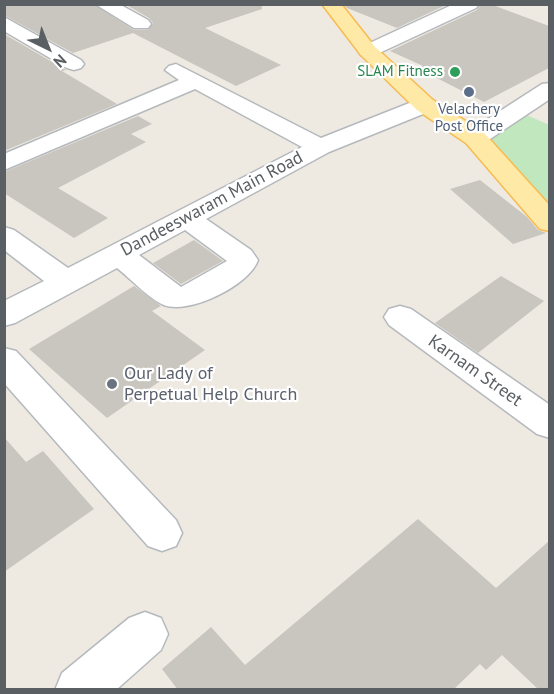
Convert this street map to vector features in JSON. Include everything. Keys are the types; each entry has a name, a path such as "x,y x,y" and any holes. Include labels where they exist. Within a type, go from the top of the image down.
{"main road":[{"path":"330,4 368,51 425,105 475,138 549,223"}],"street":[{"path":"104,4 141,24"},
{"path":"368,51 470,4"},
{"path":"7,13 74,64"},
{"path":"4,163 185,75 320,147"},
{"path":"475,138 549,89"},
{"name":"Dandeeswaram Main Road","path":"4,315 320,147 425,105"},
{"path":"118,254 173,297 178,298 189,296 241,266 243,260 241,257 186,218"},
{"path":"4,236 66,282"},
{"name":"Karnam Street","path":"400,318 549,424"},
{"path":"4,360 162,533"},
{"path":"79,690 145,634"}],"green space":[{"path":"527,115 549,125 549,213 486,141"}],"building":[{"path":"4,4 93,4 134,30 148,30 153,23 149,18 125,4 261,4 262,9 205,28 281,65 236,86 133,33 73,53 4,15"},
{"path":"344,4 448,4 397,28 347,8"},
{"path":"481,4 490,4 549,26 549,68 484,102 417,68 423,66 390,51 477,10"},
{"path":"4,34 66,70 62,71 117,104 4,151"},
{"path":"138,116 152,124 131,134 146,142 58,188 108,218 74,238 4,193 4,172"},
{"path":"480,180 527,217 538,230 546,233 513,244 450,189"},
{"path":"194,240 223,261 181,284 153,263"},
{"path":"501,276 544,301 478,353 435,323"},
{"name":"Our Lady of Perpetual Help Church","path":"134,286 161,306 152,311 205,350 107,418 29,349"},
{"path":"4,437 26,462 43,451 94,509 4,572"},
{"path":"418,519 496,588 549,541 549,690 539,690 502,655 486,670 480,664 453,690 178,690 162,669 211,627 245,665"}],"place":[{"name":"SLAM Fitness","path":"455,72"},
{"name":"Velachery Post Office","path":"469,92"},
{"name":"Our Lady of Perpetual Help Church","path":"112,384"}]}
